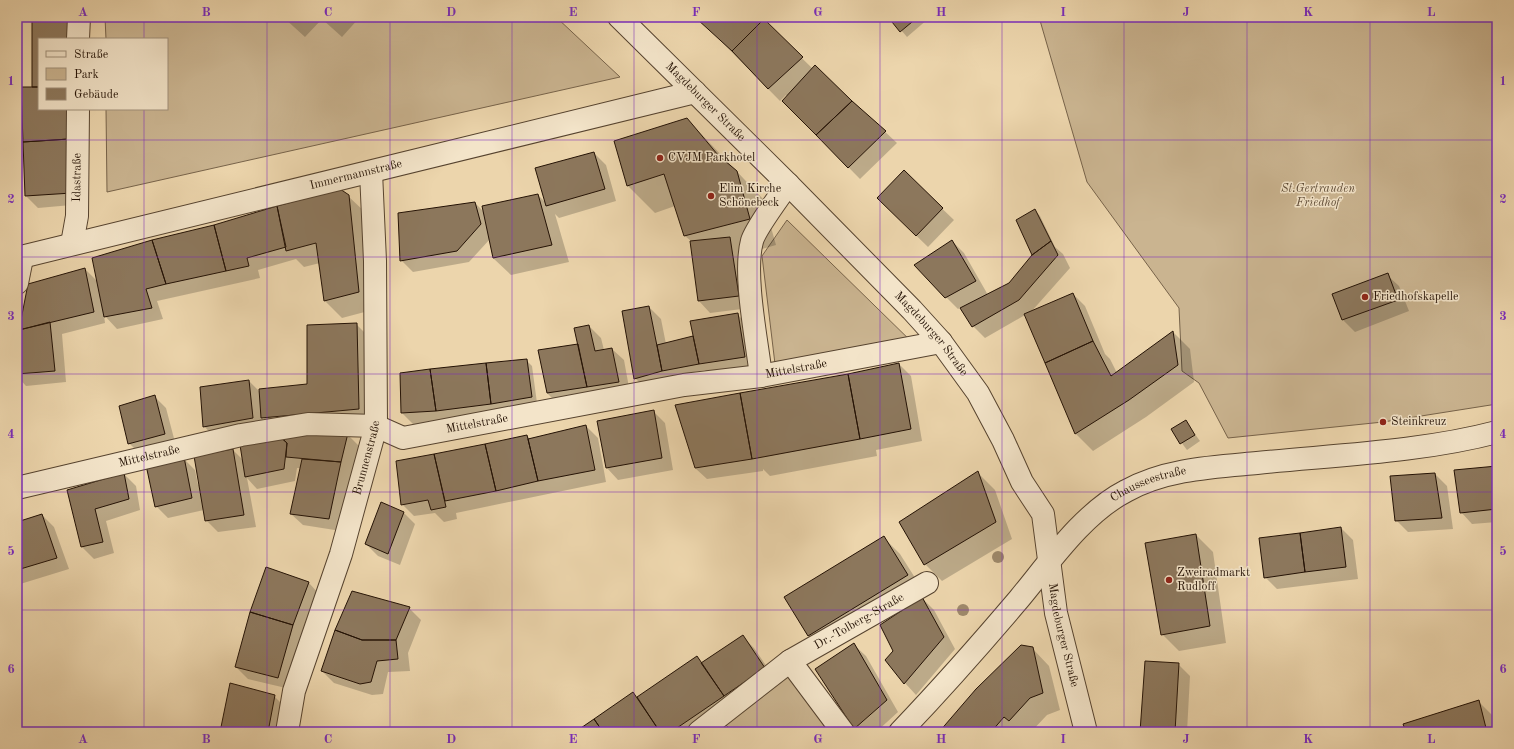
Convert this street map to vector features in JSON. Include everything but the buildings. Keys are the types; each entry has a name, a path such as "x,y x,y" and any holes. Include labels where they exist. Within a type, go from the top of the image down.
{"street":[{"path":"78,38 79,17"},
{"name":"Magdeburger Straße","path":"626,19 695,92 788,184 942,342 978,393 1003,440 1022,482 1042,514 1056,613 1086,732"},
{"name":"Immermannstraße","path":"20,258 695,92"},
{"name":"Idastraße","path":"72,244 77,216 78,110"},
{"name":"Brunnenstraße","path":"287,732 294,692 341,554 376,426 375,261 371,172"},
{"path":"761,376 751,296 749,259 752,240 788,184"},
{"path":"17,283 20,258"},
{"name":"Mittelstraße","path":"17,488 241,435 308,424 376,426 403,438 684,385 761,376 942,342"},
{"name":"Chausseestraße","path":"900,732 973,653 1084,524 1113,499 1125,491 1158,478 1209,468 1431,445 1472,439 1497,432"},
{"name":"Dr.-Tolberg-Straße","path":"699,732 790,660 927,583"},
{"path":"790,660 843,732"}],"green space":[{"path":"105,17 556,17 620,77 107,192 106,110 168,110 168,38 106,38"},
{"name":"St.Gertrauden Friedhof","path":"1039,17 1497,17 1497,404 1383,422 1228,438 1199,383 1182,371 1179,308 1087,182"},
{"path":"787,220 919,349 775,364 762,256"},
{"path":"790,670 833,732 733,732 723,722"}],"place":[{"name":"CVJM Parkhotel","path":"660,158"},
{"name":"Elim Kirche Schönebeck","path":"711,196"},
{"name":"Friedhofskapelle","path":"1365,297"},
{"name":"Steinkreuz","path":"1383,422"},
{"name":"Zweiradmarkt Rudloff","path":"1169,580"}]}
